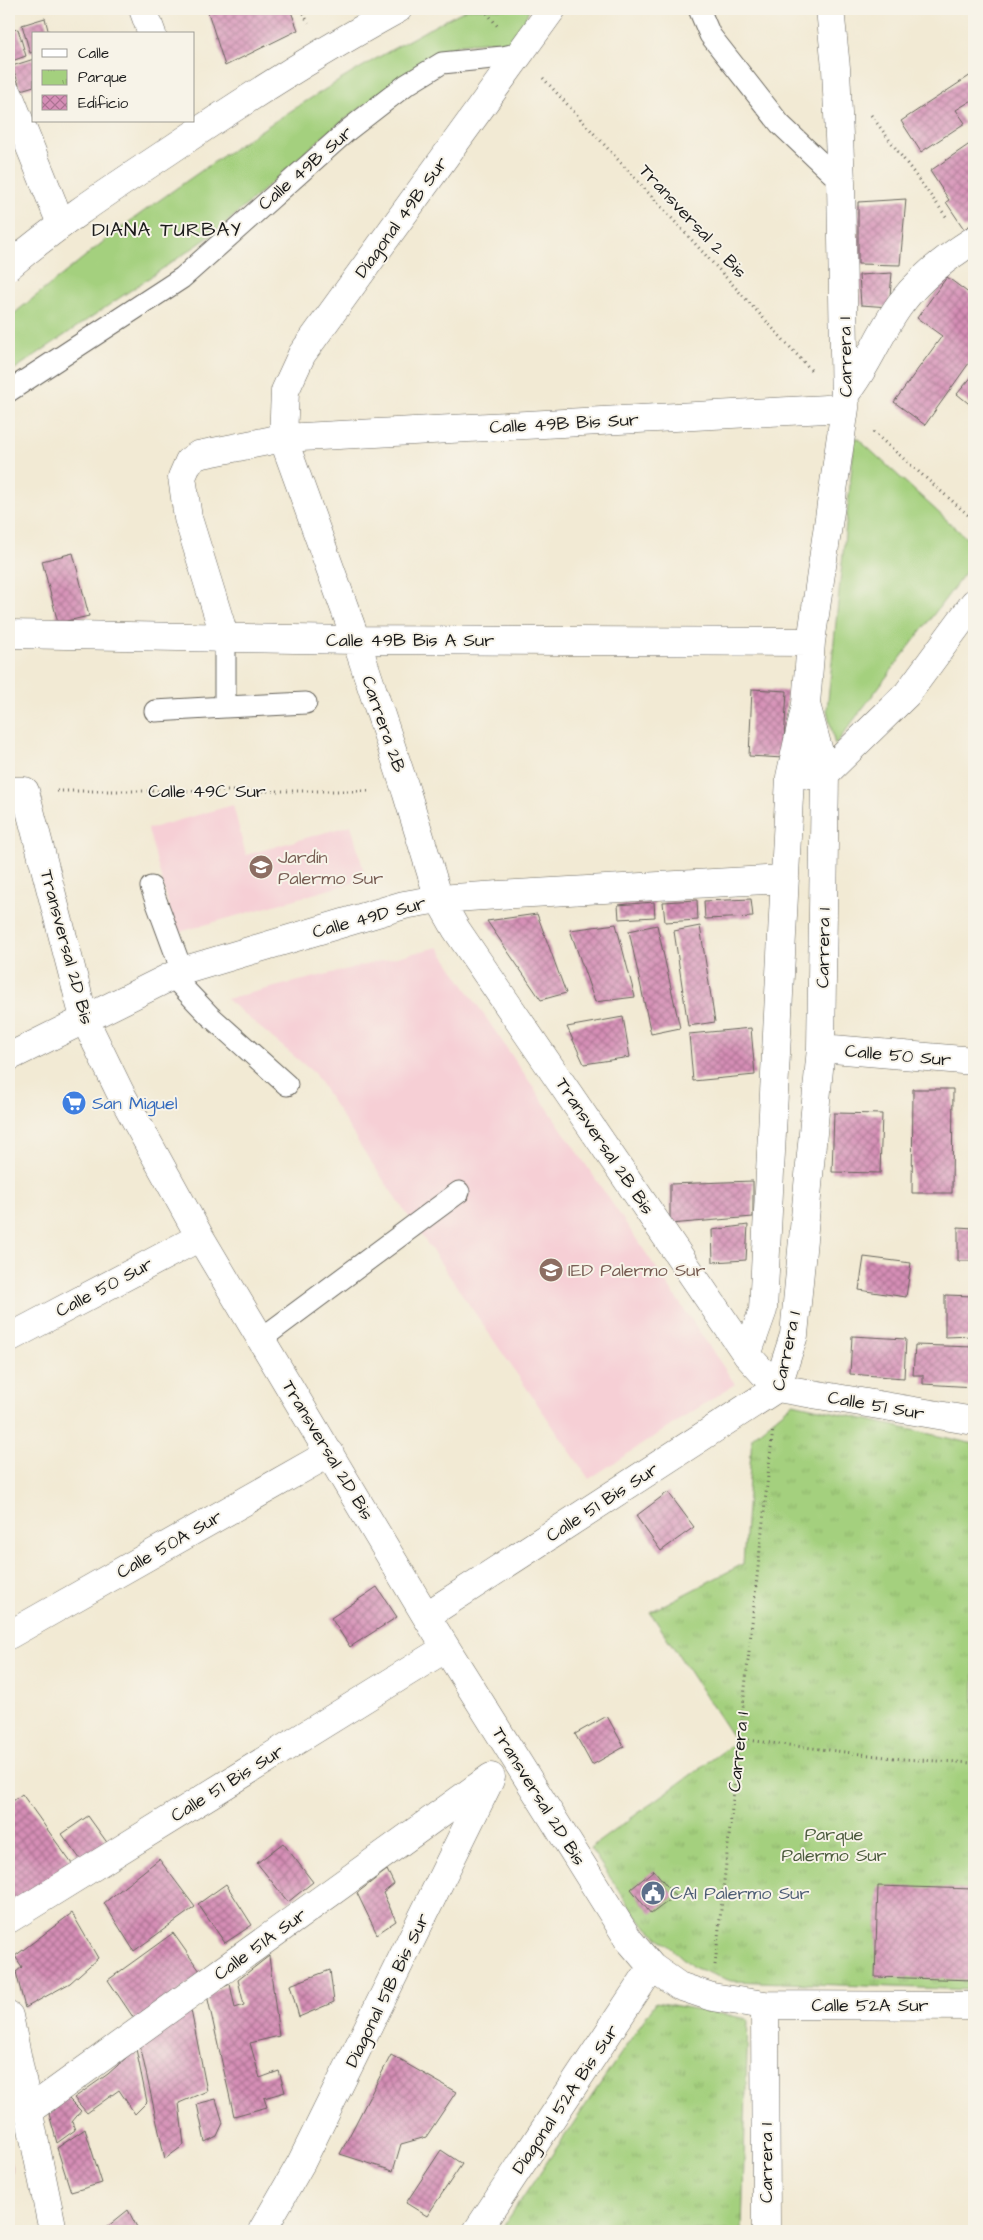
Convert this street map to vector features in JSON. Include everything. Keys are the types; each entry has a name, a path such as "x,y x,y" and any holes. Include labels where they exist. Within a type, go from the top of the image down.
{"street":[{"path":"143,9 151,32"},
{"path":"9,266 61,224 188,129 398,9"},
{"name":"Diagonal 49B Sur","path":"283,438 285,391 302,354 552,9"},
{"name":"Carrera 1","path":"747,1355 763,1310 790,777 806,704 811,642 846,400 841,182 836,68 830,9"},
{"path":"9,95 61,224"},
{"path":"846,400 901,303 930,271 970,242"},
{"name":"Calle 49B Bis Sur","path":"225,638 188,518 182,477 189,461 198,455 283,438 846,400"},
{"name":"Carrera 2B","path":"283,438 356,640 406,790 439,900"},
{"path":"790,777 825,774 907,694 974,603"},
{"name":"Calle 49B Bis A Sur","path":"9,634 356,640 811,642"},
{"name":"Carrera 1","path":"777,1388 794,1335 822,1048 825,774 806,704"},
{"name":"Transversal 2D Bis","path":"17,791 84,1018 120,1092 200,1237 330,1452 426,1616 629,1940 652,1967 679,1986 712,1998 765,2005"},
{"name":"Calle 49D Sur","path":"9,1057 176,973 404,905 439,900 785,879"},
{"name":"Transversal 2B Bis","path":"439,900 456,928 747,1355 777,1388"},
{"name":"Calle 50 Sur","path":"822,1048 974,1061"},
{"name":"Calle 50 Sur","path":"9,1338 200,1237"},
{"name":"Calle 51 Sur","path":"777,1388 974,1421"},
{"name":"Calle 51 Bis Sur","path":"426,1616 777,1388"},
{"name":"Calle 50A Sur","path":"9,1635 330,1452"},
{"name":"Calle 51 Bis Sur","path":"9,1919 446,1648"},
{"name":"Diagonal 51B Bis Sur","path":"262,2231 301,2163 508,1746"},
{"name":"Calle 51A Sur","path":"28,2111 491,1777"},
{"name":"Diagonal 52A Bis Sur","path":"477,2231 652,1967"},
{"name":"Carrera 1","path":"765,2005 766,2231"},
{"name":"Calle 52A Sur","path":"765,2005 974,2006"},
{"path":"9,2016 53,2231"}],"lane":[{"path":"700,9 710,35 780,124 841,182"},
{"name":"Calle 49B Sur","path":"9,391 182,278 348,130 406,85 442,63 520,54"},
{"path":"225,638 225,708"},
{"path":"155,712 306,703"},
{"path":"151,887 176,973 209,1015 287,1086"},
{"path":"261,1339 459,1192"}],"path":[{"name":"Transversal 2 Bis","path":"520,54 812,371"},
{"path":"866,108 970,242"},
{"path":"846,400 974,520"},
{"name":"Calle 49C Sur","path":"17,791 406,790"},
{"name":"Carrera 1","path":"712,1998 777,1388"},
{"path":"739,1739 902,1759 974,1763"}],"shaded area":[{"name":"Jardín Palermo Sur","path":"233,805 246,855 351,825 366,879 176,933 148,829"},
{"name":"IED Palermo Sur","path":"438,947 735,1384 589,1479 367,1156 314,1073 226,999"}],"green space":[{"path":"467,9 529,9 514,48 494,41 461,44 426,59 327,133 215,233 9,373 9,318 102,243 211,164 294,109 423,32"},
{"path":"855,436 974,545 974,561 835,745 827,710"},
{"name":"Parque Palermo Sur","path":"793,1403 974,1444 974,1990 731,1981 693,1967 639,1920 590,1848 736,1742 650,1612 743,1564 752,1437"},
{"path":"656,2002 748,2019 742,2231 500,2231"}],"building":[{"path":"207,9 290,9 298,30 225,66"},
{"path":"45,18 48,32 32,32 32,52 30,53 22,25"},
{"path":"18,29 26,56 9,62 9,31"},
{"path":"32,60 32,87 21,90 12,66"},
{"path":"974,73 974,99 956,110 965,123 921,152 901,121"},
{"path":"974,141 974,223 964,229 946,202 949,200 930,171"},
{"path":"906,199 900,265 858,264 858,202"},
{"path":"892,273 889,307 861,305 859,275"},
{"path":"947,277 974,297 974,356 925,425 894,402 942,336 917,318"},
{"path":"974,374 974,406 973,407 957,394"},
{"path":"73,553 89,616 58,623 42,561"},
{"path":"752,689 787,691 783,758 749,756"},
{"path":"751,899 753,917 705,919 704,901"},
{"path":"697,900 698,920 665,922 663,902"},
{"path":"654,902 655,917 619,919 618,905"},
{"path":"537,914 566,993 541,1000 487,921"},
{"path":"616,924 635,997 595,1002 570,930"},
{"path":"657,925 680,1028 651,1034 629,931"},
{"path":"700,926 715,1022 688,1026 674,931"},
{"path":"623,1017 630,1057 584,1064 567,1027"},
{"path":"751,1028 755,1075 693,1081 689,1034"},
{"path":"913,1089 953,1089 952,1193 912,1193"},
{"path":"834,1113 882,1114 880,1173 832,1172"},
{"path":"753,1181 753,1217 670,1224 670,1184"},
{"path":"748,1225 746,1260 713,1262 712,1230"},
{"path":"958,1227 974,1228 974,1261 958,1261"},
{"path":"864,1257 911,1263 906,1297 859,1290"},
{"path":"945,1295 974,1296 974,1336 945,1337"},
{"path":"852,1336 906,1339 904,1378 850,1374"},
{"path":"915,1345 974,1347 974,1387 923,1384 923,1375 913,1375"},
{"path":"668,1492 694,1527 661,1551 636,1516"},
{"path":"377,1587 397,1617 350,1647 331,1618"},
{"path":"607,1716 624,1747 592,1765 575,1734"},
{"path":"22,1794 77,1871 9,1908 9,1804"},
{"path":"88,1816 111,1848 86,1867 62,1834"},
{"path":"283,1843 313,1882 288,1902 257,1863"},
{"path":"159,1859 195,1907 134,1951 104,1903"},
{"path":"387,1870 394,1884 383,1893 396,1921 377,1934 357,1893"},
{"name":"CAI Palermo Sur","path":"654,1870 675,1896 651,1914 631,1889"},
{"path":"226,1884 252,1925 225,1943 198,1904"},
{"path":"878,1886 974,1889 974,1980 875,1977"},
{"path":"72,1913 98,1958 70,1983 25,2008 16,1972 22,1967 15,1956"},
{"path":"173,1933 202,1974 137,2023 108,1980"},
{"path":"269,1956 279,2036 250,2043 260,2078 279,2071 285,2092 264,2098 267,2107 234,2116 207,1995 230,1984 235,2008 244,2005 238,1980"},
{"path":"330,1970 334,2002 299,2017 290,1985"},
{"path":"190,2005 207,2091 179,2103 184,2145 165,2159 140,2045"},
{"path":"136,2049 147,2102 135,2114 119,2090 87,2113 74,2098 108,2074"},
{"path":"391,2055 456,2092 426,2137 401,2144 393,2171 340,2154"},
{"path":"67,2097 81,2111 72,2122 75,2130 57,2143 49,2114"},
{"path":"216,2099 223,2123 217,2136 205,2142 197,2104"},
{"path":"85,2129 102,2183 71,2192 57,2148"},
{"path":"441,2150 462,2164 427,2216 406,2203"},
{"path":"9,2157 13,2172 9,2173"},
{"path":"128,2210 139,2231 102,2231"}],"place":[{"name":"Jardín Palermo Sur","path":"261,867"},
{"name":"San Miguel","path":"74,1103"},
{"name":"IED Palermo Sur","path":"551,1270"},
{"name":"CAI Palermo Sur","path":"653,1893"}],"district":[{"name":"DIANA TURBAY","path":"167,229"}]}
